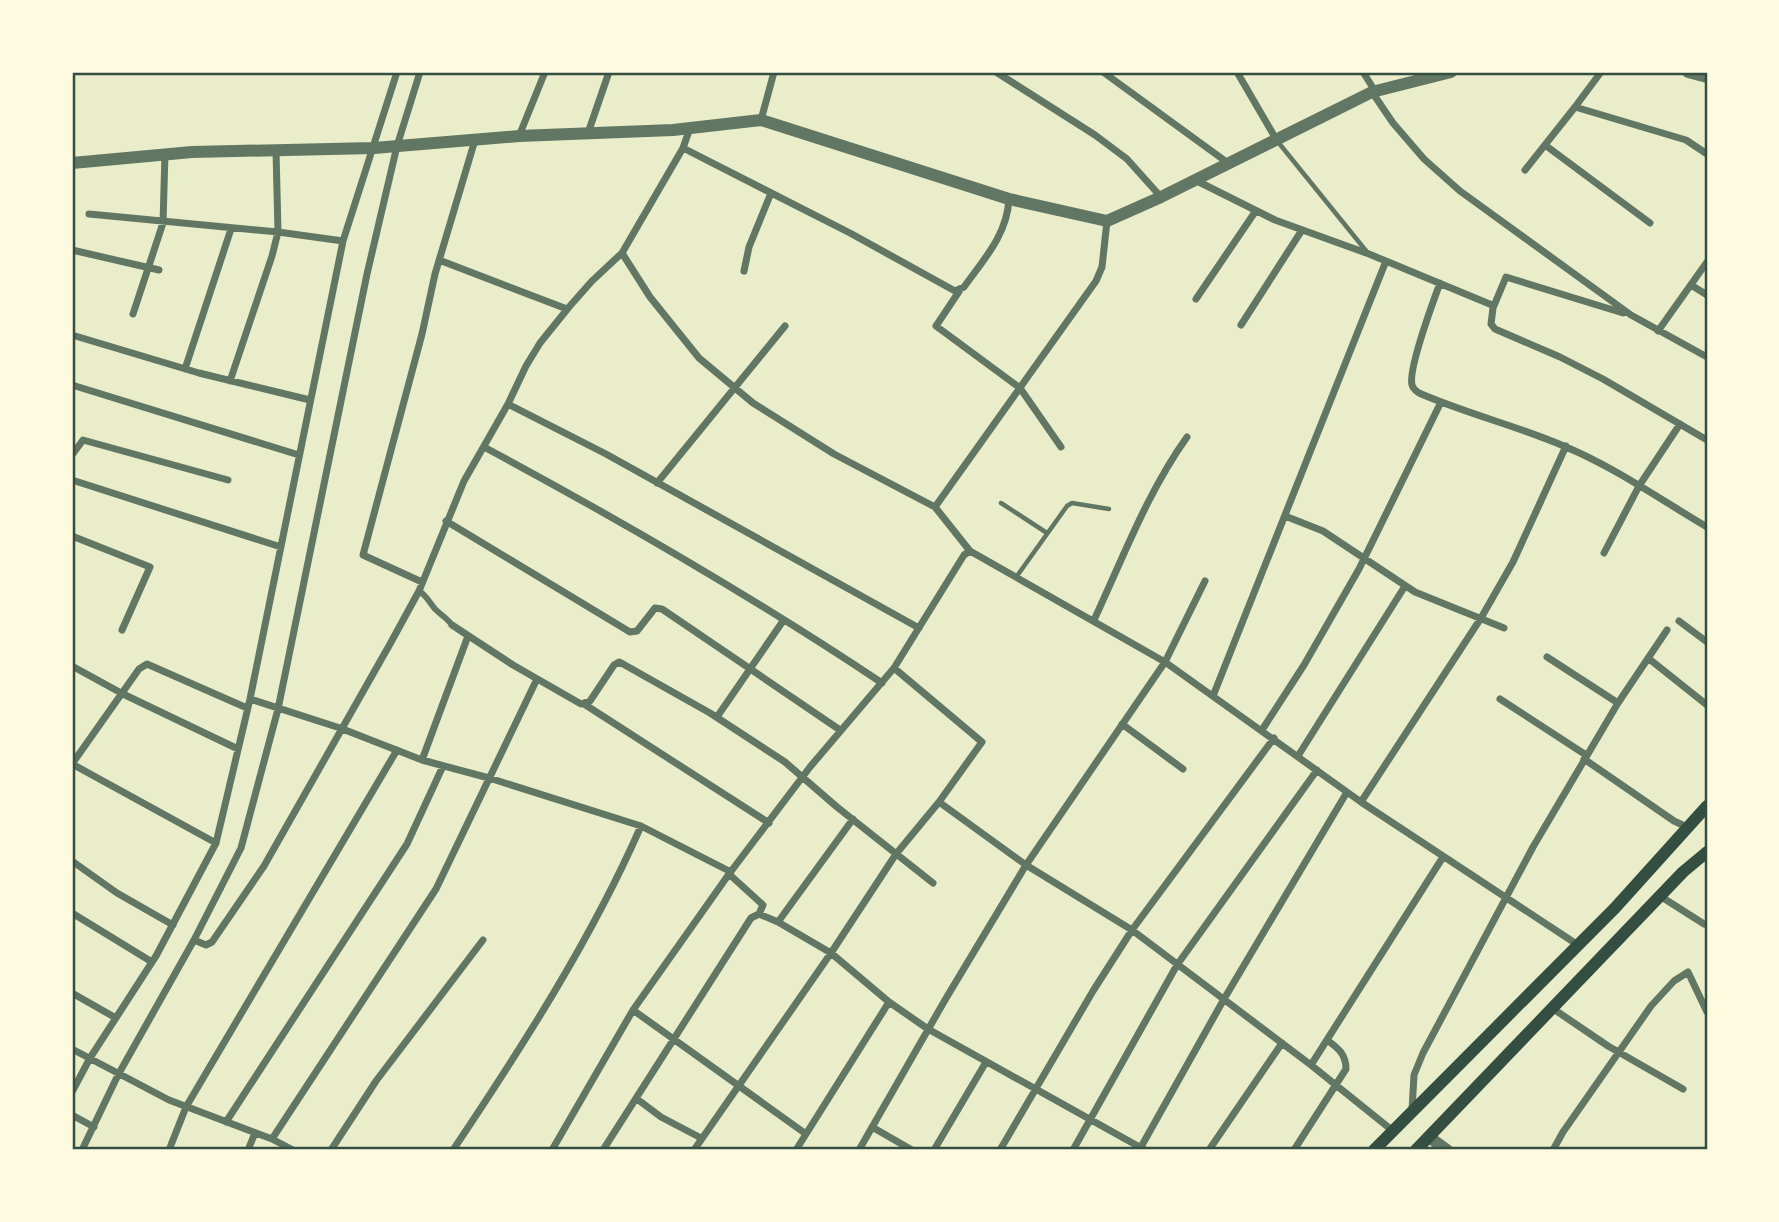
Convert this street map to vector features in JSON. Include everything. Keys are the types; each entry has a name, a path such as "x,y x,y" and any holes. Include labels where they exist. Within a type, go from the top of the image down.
{"main road":[{"path":"1374,1150 1615,908 1707,806"},
{"path":"1416,1150 1683,872 1707,852"}],"street":[{"path":"72,1092 90,1058 152,962 216,843 250,699 343,241 397,72"},
{"path":"82,1150 118,1075 194,940 241,848 278,709 367,274 397,146 420,72"},
{"path":"519,136 545,72"},
{"path":"588,134 608,72"},
{"path":"761,120 774,72"},
{"path":"996,72 1127,159 1161,197"},
{"path":"1103,72 1228,163"},
{"path":"1237,72 1276,138"},
{"path":"1363,72 1393,123 1444,178 1631,315 1707,357"},
{"path":"1525,170 1601,72"},
{"path":"1688,72 1707,77"},
{"path":"72,163 165,154 373,148 519,136 690,128 761,120 1009,199 1107,221 1374,91 1442,73"},
{"path":"1575,107 1686,140 1707,154"},
{"path":"194,940 209,944 295,814 340,728 419,591 446,521 526,366 567,309 622,253 683,148 690,128"},
{"path":"422,582 363,555 439,260 475,140"},
{"path":"1545,145 1650,223"},
{"path":"683,148 849,233 951,290 960,290"},
{"path":"230,381 278,232 276,150"},
{"path":"133,314 163,223 165,154"},
{"path":"1194,179 1255,212 1369,254 1492,305 1493,308"},
{"path":"744,271 749,247 771,193"},
{"path":"1009,199 1008,213 1000,237 936,326 1020,388 1061,447"},
{"path":"1196,299 1255,212"},
{"path":"89,214 343,241"},
{"path":"935,507 1100,273 1107,221"},
{"path":"185,369 231,229"},
{"path":"1241,326 1302,230"},
{"path":"72,250 159,270"},
{"path":"622,253 633,273 699,358 753,404 823,447 935,507 970,551 1165,662 1347,792 1578,945"},
{"path":"439,260 567,309"},
{"path":"1213,696 1386,261"},
{"path":"1658,331 1707,262"},
{"path":"1631,315 1506,277 1493,308 1491,324 1495,329 1571,363 1707,440"},
{"path":"1440,283 1419,346 1411,381 1413,388 1441,402 1566,446 1604,464 1707,527"},
{"path":"1691,285 1707,295"},
{"path":"657,483 785,326"},
{"path":"72,335 185,369 310,400"},
{"path":"72,385 299,455"},
{"path":"1262,730 1304,665 1365,558 1441,402"},
{"path":"508,404 919,628"},
{"path":"1604,553 1639,486 1680,424"},
{"path":"1094,620 1142,513 1165,468 1187,437"},
{"path":"72,455 83,440 228,480"},
{"path":"1362,802 1481,618 1513,562 1566,446"},
{"path":"484,447 604,512 882,683"},
{"path":"72,480 281,547"},
{"path":"1285,516 1323,531 1405,586 1504,628"},
{"path":"446,521 625,630 637,631 652,610 662,609 840,730"},
{"path":"72,536 150,567 122,630"},
{"path":"552,1150 634,1010 730,873 840,730 894,668 964,555 970,551"},
{"path":"859,1150 1026,865 1165,662 1205,581"},
{"path":"1298,756 1405,586"},
{"path":"419,591 468,636 537,680 584,704 769,823"},
{"path":"717,717 783,621"},
{"path":"1679,621 1707,642"},
{"path":"1412,1111 1414,1075 1423,1052 1505,897 1585,757 1667,630"},
{"path":"422,760 468,636"},
{"path":"1547,657 1618,703"},
{"path":"1648,658 1707,705"},
{"path":"584,704 590,701 614,665 620,662 717,717 804,776 933,883"},
{"path":"216,843 72,764 139,669 147,664 247,708"},
{"path":"72,666 123,694 239,748"},
{"path":"694,1150 831,954 896,854 981,745 981,740 894,668"},
{"path":"272,1139 436,889 537,680"},
{"path":"250,699 340,728 422,760 641,825 730,873 764,905 759,914 751,918 603,1150"},
{"path":"1500,699 1674,821 1687,827"},
{"path":"1122,724 1183,769"},
{"path":"1000,1150 1132,930 1274,738"},
{"path":"169,1150 186,1107 397,750"},
{"path":"226,1122 407,844 443,766"},
{"path":"1073,1150 1177,965 1317,770"},
{"path":"759,914 778,922 831,954 889,1002 928,1029 1143,1149 1224,999 1347,792"},
{"path":"939,802 1026,865 1132,930 1311,1065 1393,1131"},
{"path":"778,922 853,818"},
{"path":"453,1150 558,984 641,825"},
{"path":"1311,1065 1443,857"},
{"path":"72,861 117,893 173,925"},
{"path":"1660,896 1704,924"},
{"path":"72,913 152,962"},
{"path":"331,1150 376,1082 483,940"},
{"path":"1553,1150 1651,1006 1674,981 1688,972 1707,1012"},
{"path":"72,993 116,1018"},
{"path":"800,1149 806,1134 889,1002"},
{"path":"1552,1009 1619,1053 1683,1089"},
{"path":"634,1010 806,1134"},
{"path":"1294,1150 1346,1069 1342,1052 1327,1040"},
{"path":"1209,1150 1282,1043"},
{"path":"72,1049 118,1075 186,1107 272,1139 293,1150"},
{"path":"934,1150 986,1062"},
{"path":"637,1100 661,1117 701,1138"},
{"path":"72,1115 94,1127"},
{"path":"872,1127 912,1150"},
{"path":"248,1150 255,1133"},
{"path":"1429,1137 1447,1150"}],"lane":[{"path":"1276,138 1369,254"},
{"path":"1001,503 1046,533"},
{"path":"1017,576 1046,533 1072,503 1109,509"}]}
